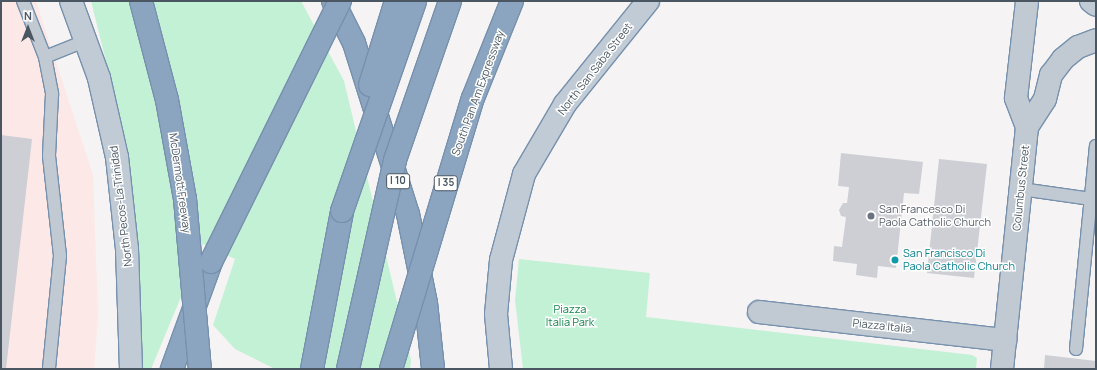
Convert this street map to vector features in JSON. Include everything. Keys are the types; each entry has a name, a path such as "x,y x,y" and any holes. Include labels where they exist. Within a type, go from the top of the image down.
{"highway":[{"name":"McDermott Freeway","path":"141,1 167,100 185,199 200,369"},
{"name":"I 10","path":"333,1 354,43 408,214 426,303 434,369"},
{"path":"172,369 211,262 340,1"},
{"path":"312,369 353,148 396,1"},
{"path":"342,211 415,1"},
{"path":"348,369 395,160 450,1"},
{"name":"South Pan Am Expressway","path":"391,369 473,98 512,1"}],"main road":[{"name":"North Pecos-La Trinidad","path":"71,1 99,78 117,157 127,249 132,369"},
{"name":"North San Saba Street","path":"501,369 496,314 501,260 524,174 565,104 648,1"},
{"path":"1091,1 1096,5"}],"street":[{"name":"Columbus Street","path":"1002,369 1027,127 1016,98 1026,1"},
{"name":"Columbus Street","path":"1027,127 1045,99 1051,75 1063,58 1078,47 1096,40"},
{"name":"Piazza Italia","path":"759,312 1005,340"}],"lane":[{"path":"23,1 45,57 52,94 49,156 60,256 49,369"},
{"path":"45,57 85,41"},
{"path":"1076,349 1096,146"},
{"path":"1021,189 1091,199"}],"shaded area":[{"path":"1,1 36,1 93,175 98,317 94,369 1,369"}],"green space":[{"path":"91,1 301,1 344,81 411,360 410,369 275,369 235,349 213,325 235,259 203,244 151,369 139,369 128,150"},
{"name":"Piazza Italia Park","path":"519,259 650,273 646,317 972,355 977,358 976,369 523,369 515,300"}],"building":[{"path":"1,135 32,139 6,369 1,369"},
{"name":"San Francesco Di Paola Catholic Church","path":"841,153 923,162 919,194 904,193 896,268 878,266 877,278 856,275 857,264 833,261 834,246 842,247 846,217 841,216 839,210 843,203 847,203 849,187 838,186"},
{"path":"939,159 987,164 974,278 927,273"},
{"path":"1045,355 1096,361 1096,369 1044,369"}],"place":[{"name":"San Francesco Di Paola Catholic Church","path":"871,216"},
{"name":"San Francisco Di Paola Catholic Church","path":"895,260"}]}
